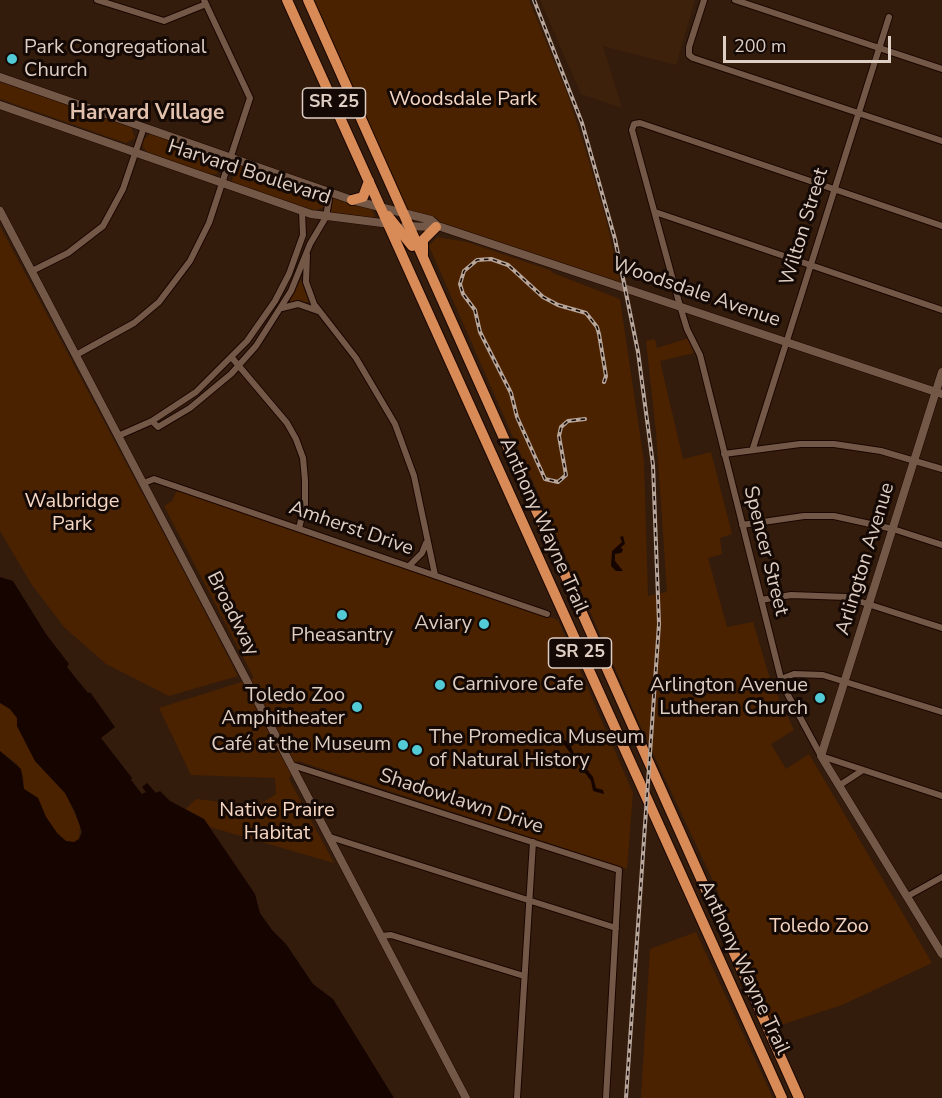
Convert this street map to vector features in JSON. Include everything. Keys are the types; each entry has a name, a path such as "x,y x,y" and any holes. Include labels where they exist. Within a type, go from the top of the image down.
{"highway":[{"name":"Anthony Wayne Trail","path":"287,0 380,207 392,224 782,1098"},
{"name":"Anthony Wayne Trail","path":"308,0 799,1098"},
{"path":"352,200 363,197 369,181"},
{"path":"392,224 414,250 430,285 445,306"},
{"path":"423,258 423,240 437,226"}],"street":[{"path":"76,355 134,323 159,302 176,281 201,242 249,98 205,2 164,21 97,0"},
{"path":"704,0 689,55 693,58 942,141"},
{"path":"735,0 942,69"},
{"name":"Wilton Street","path":"753,448 888,17"},
{"name":"Harvard Boulevard","path":"0,77 352,200 380,207"},
{"name":"Harvard Boulevard","path":"0,105 302,211 392,224"},
{"name":"Spencer Street","path":"834,189 640,123 633,124 632,130 680,306 687,329 700,355 781,679 821,756 942,954"},
{"path":"33,272 68,253 103,226 123,189 144,127"},
{"path":"834,189 942,226"},
{"path":"152,421 158,427 175,418 215,388 239,366 282,308 326,216 329,199 327,191"},
{"name":"Woodsdale Avenue","path":"380,207 431,220 437,226 939,393"},
{"name":"Broadway","path":"0,211 466,1098"},
{"path":"118,436 152,421 196,392 232,359 274,303 299,248 304,225 302,211"},
{"path":"655,212 942,310"},
{"name":"Woodsdale Avenue","path":"392,224 429,229 437,226"},
{"path":"299,248 307,253"},
{"path":"307,253 306,282 318,311 356,358 395,424 414,476 426,542 435,575"},
{"path":"274,303 282,308 298,304 318,311"},
{"path":"232,359 286,423 296,439 305,480 305,505 299,528"},
{"name":"Arlington Avenue","path":"821,756 915,460 939,393 942,372"},
{"path":"724,454 753,448 834,444 881,451 942,469"},
{"name":"Amherst Drive","path":"144,483 154,479 547,614"},
{"path":"742,525 804,516 843,518 893,529 942,545"},
{"path":"409,566 422,553 426,542"},
{"path":"761,600 791,595 821,594 869,604 942,628"},
{"path":"781,679 808,673 845,680 942,712"},
{"path":"821,756 942,795"},
{"name":"Shadowlawn Drive","path":"292,765 620,870 616,928"},
{"path":"840,785 863,770"},
{"path":"330,837 616,928 606,1098"},
{"path":"517,1098 533,842"},
{"path":"908,896 942,877"},
{"path":"381,936 391,935 524,976"}],"shaded area":[{"path":"540,0 695,0 676,65 603,46 622,108 581,94"},
{"path":"623,536 625,544 621,547 623,550 621,553 615,554 615,561 623,571 616,571 611,566 612,551 622,542 620,537"},
{"path":"0,577 13,581 46,634 69,664 67,667 88,693 90,692 115,727 101,738 132,778 131,780 142,794 146,792 142,787 147,783 156,793 160,791 170,801 204,819 255,894 260,913 286,944 313,984 333,999 394,1098 0,1098 0,751 21,769 24,789 38,798 46,817 57,833 66,841 74,842 79,839 82,832 65,793 35,761 17,726 17,718 10,709 0,703"},
{"path":"559,738 569,742 575,756 585,755 581,762 593,777 596,788 603,790 604,794 593,791 591,781"}],"green space":[{"name":"Woodsdale Park","path":"308,0 529,0 567,93 585,148 606,219 621,286 404,212"},
{"path":"0,82 131,127 135,138 126,143 0,99"},
{"path":"151,133 221,158 217,174 209,175 148,154 142,145 144,139"},
{"path":"240,164 322,192 326,197 325,207 313,211 235,184 232,181 236,165"},
{"path":"332,197 372,210 376,219 331,214"},
{"name":"Walbridge Park","path":"0,226 238,676 169,696 106,664 64,627 32,585 0,531"},
{"name":"Toledo Zoo","path":"437,237 467,242 550,270 620,299 644,462 648,596 667,592 656,432 646,341 655,339 657,348 689,338 694,353 660,361 683,459 711,452 732,534 720,538 722,554 708,558 727,627 753,622 770,679 794,730 771,744 786,769 809,754 932,963 842,1005 772,1028 716,887 644,734 429,246"},
{"path":"301,280 309,302 290,302 290,298"},
{"name":"Native Praire Habitat","path":"177,490 558,620 633,793 627,869 298,761 289,779 334,863 210,827 204,819 185,810 196,799 257,806 276,794 275,778 191,775 159,708 254,678 164,506 172,501"},
{"path":"0,703 10,709 17,718 17,726 35,761 65,793 80,825 79,839 74,842 66,841 57,833 46,817 38,798 24,789 23,775 17,764 0,751"},
{"path":"696,932 773,1098 641,1098 650,949"}],"railway":[{"path":"534,0 582,123 615,239 638,352 653,465 659,624 626,1098"},
{"path":"585,419 568,421 561,427 559,436 566,475 558,482 545,479 517,417 511,393 480,332 475,310 463,294 460,284 464,271 477,260 491,259 508,265 543,297 558,305 586,313 597,327 599,334 606,376 604,382"}],"place":[{"name":"Park Congregational Church","path":"12,59"},
{"name":"Pheasantry","path":"342,615"},
{"name":"Aviary","path":"484,624"},
{"name":"Carnivore Cafe","path":"440,685"},
{"name":"Arlington Avenue Lutheran Church","path":"820,698"},
{"name":"Toledo Zoo Amphitheater","path":"357,707"},
{"name":"Café at the Museum","path":"403,745"},
{"name":"The Promedica Museum of Natural History","path":"417,750"}],"district":[{"name":"Harvard Village","path":"147,114"}]}
